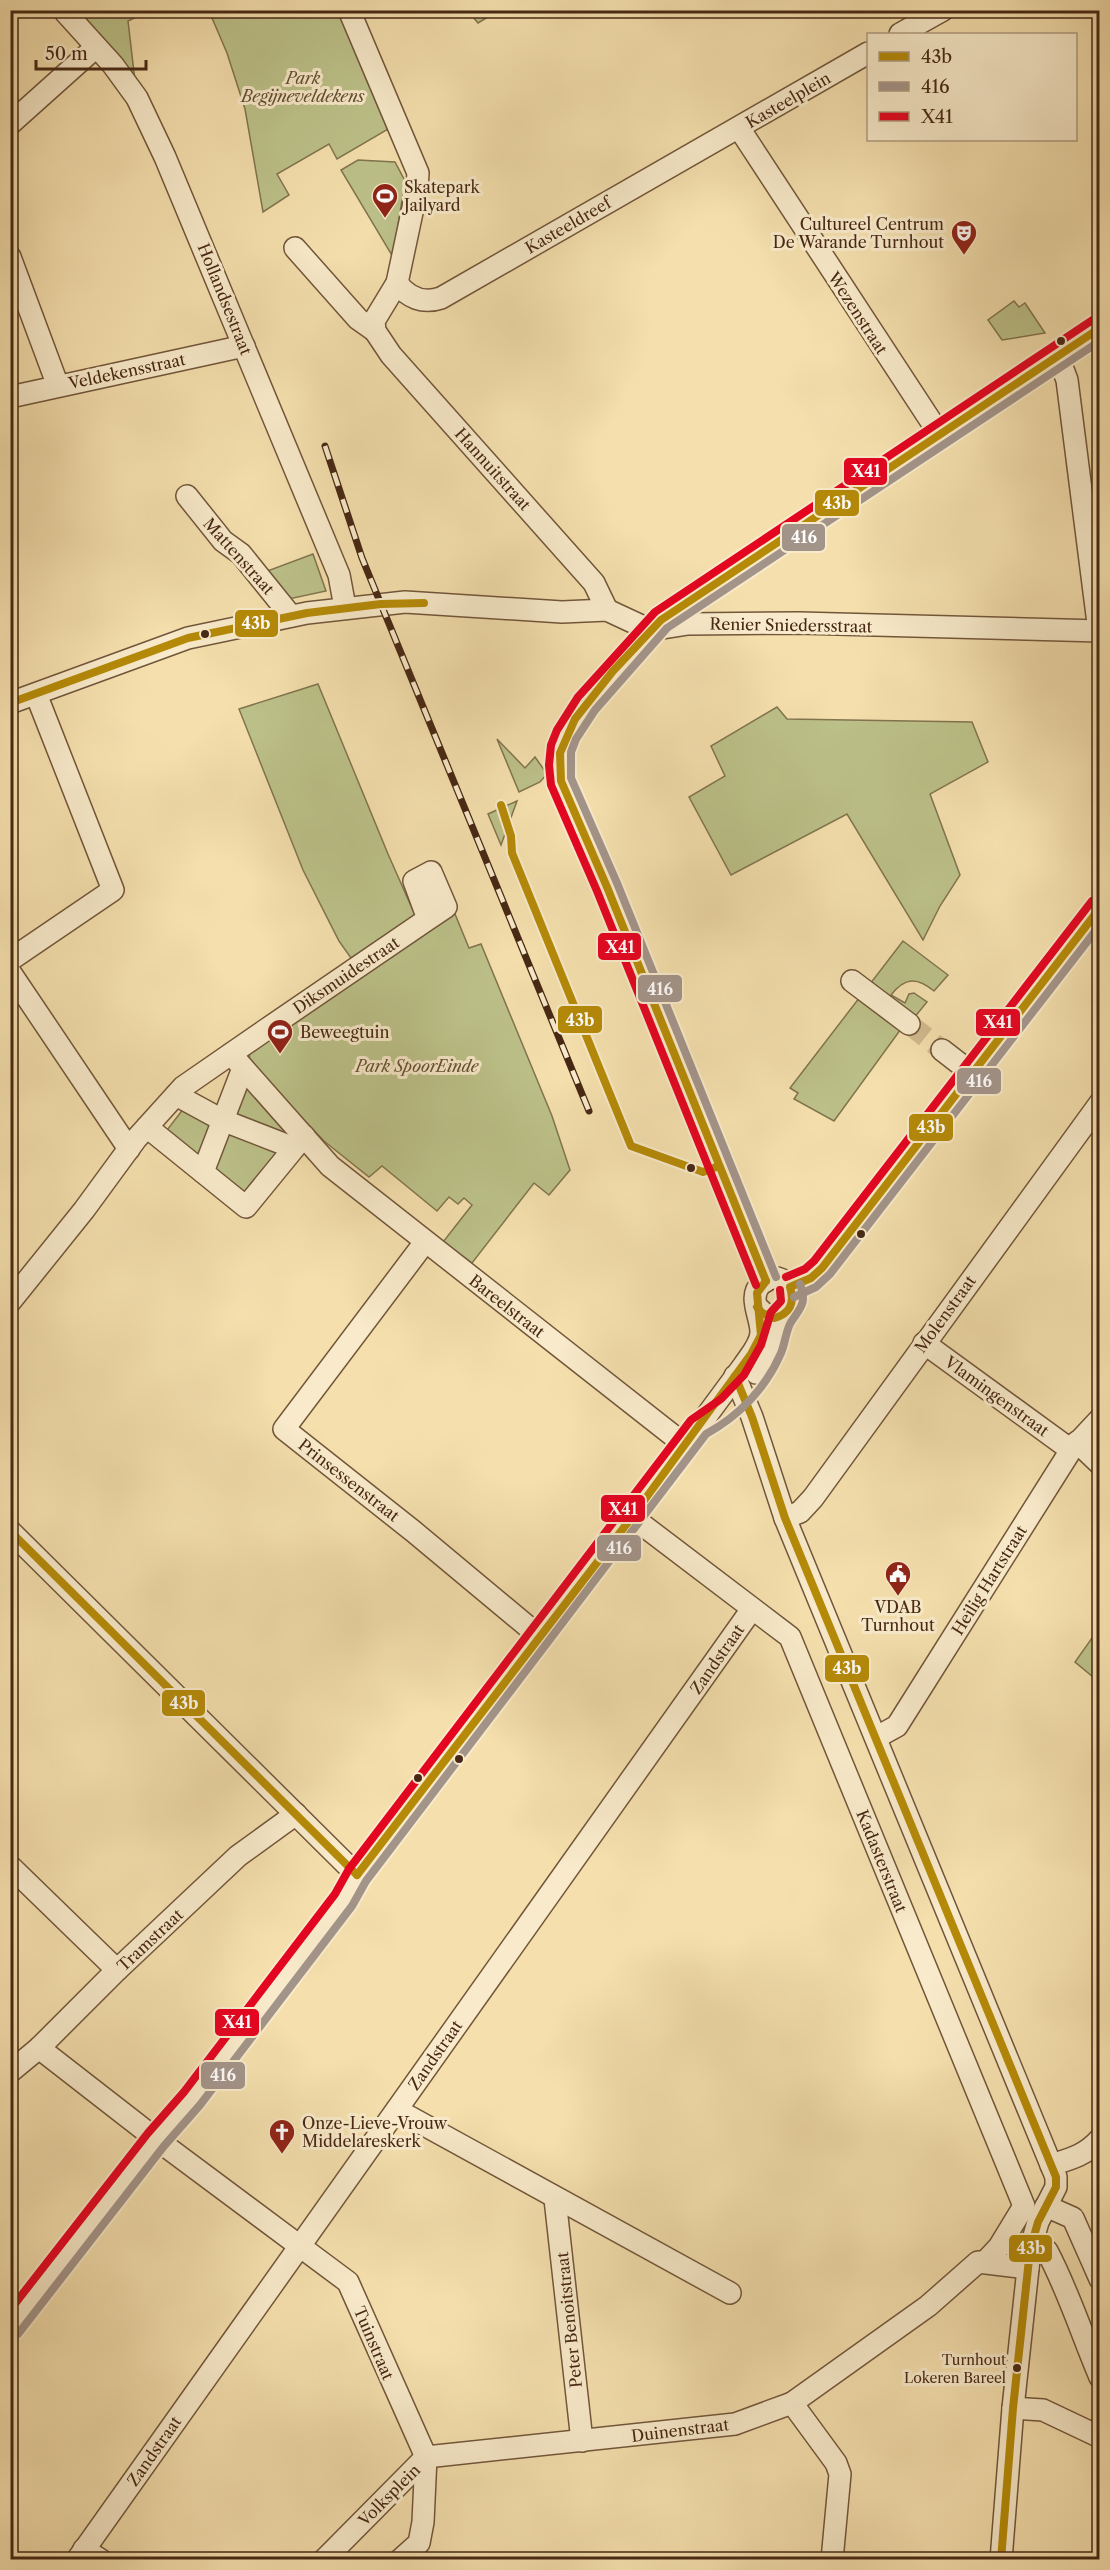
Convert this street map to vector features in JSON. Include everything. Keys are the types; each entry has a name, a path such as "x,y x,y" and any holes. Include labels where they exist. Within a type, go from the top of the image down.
{"street":[{"path":"349,10 418,173 417,189 398,283 377,313 374,321 375,331"},
{"name":"Hollandsestraat","path":"65,12 113,64 137,98 178,186 339,575 345,607"},
{"path":"902,33 940,12"},
{"path":"10,124 96,47"},
{"name":"Kasteelplein","path":"739,129 867,54"},
{"name":"Kasteeldreef","path":"398,283 403,291 419,300 430,302 441,298 739,129"},
{"name":"Wezenstraat","path":"739,129 940,435"},
{"name":"Hannuitstraat","path":"295,248 358,319 375,331 391,356 594,583 607,610"},
{"path":"10,257 58,386"},
{"path":"766,1281 607,887 561,781 559,769 561,748 578,716 650,630 689,600 1100,328"},
{"name":"Veldekensstraat","path":"10,397 244,346"},
{"path":"1058,356 1068,380 1099,631"},
{"name":"Mattenstraat","path":"187,496 223,541 242,554 291,616"},
{"path":"10,703 188,638 345,607 405,603 562,612 607,610 650,630"},
{"name":"Renier Sniedersstraat","path":"650,630 688,624 799,623 1099,631"},
{"path":"10,960 113,890 36,694"},
{"path":"790,1287 811,1278 822,1268 1100,907"},
{"name":"Diksmuidestraat","path":"129,1149 183,1087 237,1061 264,1031 429,919"},
{"path":"10,972 129,1149 14,1290"},
{"path":"852,981 909,1024"},
{"path":"942,1050 973,1074"},
{"path":"203,1172 222,1120 237,1061"},
{"name":"Bareelstraat","path":"237,1061 299,1142 684,1445"},
{"path":"147,1127 246,1207 299,1142 222,1120 176,1095"},
{"name":"Molenstraat","path":"785,1518 800,1512 813,1498 1100,1103"},
{"name":"Prinsessenstraat","path":"425,1242 284,1429 413,1531 539,1636"},
{"path":"757,1307 768,1317 781,1316 788,1312 793,1304 790,1287 779,1280 766,1281 756,1291 757,1307 761,1333 744,1382 762,1453 785,1518 1052,2165 1056,2187 1033,2235 1029,2259 1013,2408 1001,2559"},
{"path":"10,2328 156,2139 192,2099 337,1908 357,1875 684,1445 699,1426 744,1382 777,1339 781,1316"},
{"name":"Vlamingenstraat","path":"924,1343 1100,1464"},
{"name":"Heilig Hartstraat","path":"877,1737 897,1726 1074,1446 1100,1419"},
{"name":"Kadasterstraat","path":"632,1516 790,1637 1024,2206 999,2247 985,2262"},
{"path":"10,1532 357,1875"},
{"name":"Zandstraat","path":"88,2556 300,2247 752,1609"},
{"name":"Tramstraat","path":"10,2072 39,2048 117,1970 238,1856 296,1814"},
{"path":"10,1866 117,1970"},
{"name":"Tuinstraat","path":"39,2048 156,2139 348,2282 426,2457"},
{"path":"397,2110 555,2199 730,2293"},
{"path":"1052,2165 1075,2158 1091,2149 1100,2139"},
{"name":"Peter Benoitstraat","path":"555,2199 582,2441"},
{"path":"1046,2206 1073,2218 1100,2279"},
{"path":"985,2262 1029,2259 1047,2251 1061,2278 1100,2377"},
{"name":"Duinenstraat","path":"426,2457 735,2424 792,2403 928,2306 978,2262 985,2262"},
{"path":"792,2403 838,2469 832,2559"},
{"path":"1013,2408 1043,2410 1100,2437"},
{"name":"Volksplein","path":"324,2559 426,2457"},
{"name":"Volksplein","path":"400,2559 419,2543 423,2522 426,2457"}],"green space":[{"path":"65,11 139,11 141,15 128,21 137,98"},
{"name":"Park Begijneveldekens","path":"209,11 338,11 390,128 337,159 329,144 277,174 289,195 263,212 245,109 227,53"},
{"path":"468,11 498,11 478,23"},
{"name":"Skatepark Jailyard","path":"358,160 395,162 405,181 393,257 341,170"},
{"path":"1014,301 1019,307 1025,303 1045,333 1002,340 988,320"},
{"path":"313,554 326,591 284,600 262,573"},
{"path":"318,684 415,915 351,958 339,941 303,870 239,709"},
{"path":"777,707 787,719 972,722 988,762 930,794 960,875 940,906 923,940 847,814 731,875 689,797 725,776 711,746"},
{"path":"497,739 525,768 535,757 547,774 540,782 519,792"},
{"path":"517,801 501,845 488,814"},
{"name":"Park SpoorEinde","path":"455,914 469,948 481,944 552,1116 570,1170 549,1195 534,1183 472,1263 443,1242 472,1205 464,1198 458,1204 449,1197 437,1211 382,1166 369,1177 324,1141 250,1063 249,1050"},
{"path":"903,941 948,975 934,991 922,983 911,981 901,985 891,995 905,1003 909,994 914,993 927,1002 909,1024 906,1022 834,1121 794,1099 798,1093 790,1088"},
{"path":"245,1079 296,1136 291,1143 233,1114"},
{"path":"184,1108 212,1124 202,1164 164,1134"},
{"path":"226,1129 286,1149 245,1199 209,1169"},
{"path":"1099,1628 1099,1682 1075,1662"}],"tunnel":[{"path":"909,1024 942,1050"}],"railway":[{"path":"325,446 362,558 589,1111"}],"transit line":[{"name":"X41","path":"756,1285 597,891 551,785 549,765 551,745 557,730 578,697 655,612 1094,319"},
{"name":"43b","path":"766,1281 607,887 561,781 560,753 575,719 613,671 661,620 1100,328"},
{"name":"416","path":"776,1277 617,883 571,778 571,752 576,739 595,710 667,628 1100,341"},
{"name":"43b","path":"10,703 188,638 307,613 381,604 424,603"},
{"name":"43b","path":"501,805 511,836 512,853 631,1146 703,1172 719,1166"},
{"name":"X41","path":"786,1277 805,1269 814,1261 1092,901"},
{"name":"43b","path":"757,1307 762,1313 774,1318 787,1311 792,1298 790,1287 811,1278 822,1268 1100,908"},
{"name":"416","path":"794,1297 816,1287 830,1274 1100,925"},
{"name":"43b","path":"357,1875 632,1517 751,1354 761,1335 757,1293 766,1281"},
{"name":"416","path":"18,2334 164,2146 200,2105 352,1906 366,1881 706,1434 740,1410 768,1378 782,1349 789,1325 802,1304 800,1284"},
{"name":"X41","path":"10,2310 148,2133 184,2092 335,1894 349,1869 691,1420 721,1399 744,1375 761,1345 771,1312 781,1301 780,1290"},
{"name":"43b","path":"735,1376 752,1417 785,1518 1056,2177 1056,2187 1038,2222 1030,2250 1013,2408 1001,2560"},
{"name":"43b","path":"10,1531 357,1875"}],"place":[{"name":"Skatepark Jailyard","path":"385,219"},
{"name":"Cultureel Centrum De Warande Turnhout","path":"964,256"},
{"name":"Beweegtuin","path":"280,1055"},
{"name":"VDAB Turnhout","path":"898,1597"},
{"name":"Onze-Lieve-Vrouw Middelareskerk","path":"282,2155"},
{"name":"Turnhout Lokeren Bareel","path":"1017,2368"}]}
